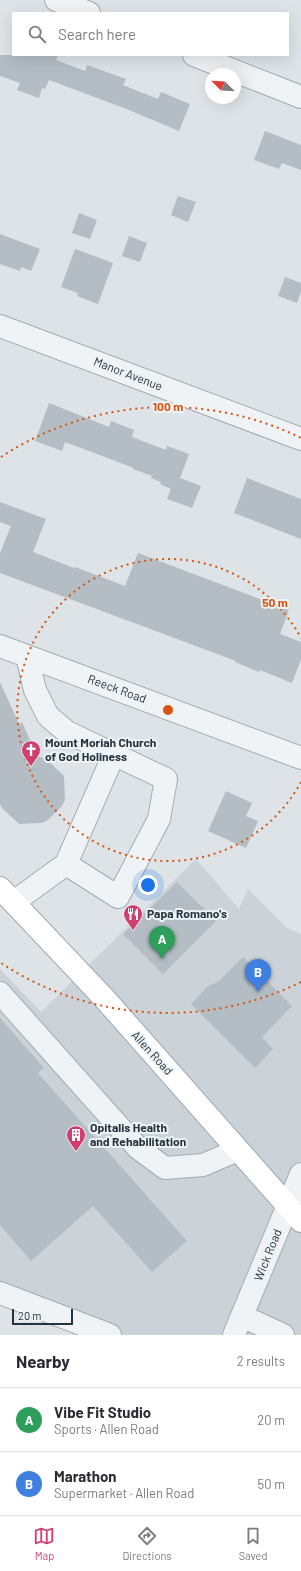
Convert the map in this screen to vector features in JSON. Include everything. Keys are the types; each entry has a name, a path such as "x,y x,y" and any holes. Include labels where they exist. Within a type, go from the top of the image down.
{"main road":[{"name":"Allen Road","path":"4,893 104,998 294,1214"}],"street":[{"path":"56,0 86,12"},
{"path":"196,56 301,98"},
{"name":"Manor Avenue","path":"0,326 301,439"},
{"name":"Reeck Road","path":"0,646 301,758"},
{"path":"27,656 35,690 48,716 67,732 166,779 159,819 118,897 66,864"},
{"path":"4,893 66,864 114,754"},
{"path":"0,993 138,1148 165,1168 203,1165 238,1150"},
{"name":"Wick Road","path":"238,1325 294,1214 301,1174"},
{"path":"0,1293 110,1335"},
{"path":"238,1325 284,1335"}],"shaded area":[{"path":"196,859 239,909 248,889 287,928 301,934 301,1335 110,1335 0,1293 0,969 41,1012"}],"building":[{"path":"0,55 58,56 56,60 85,71 87,65 126,79 123,85 158,99 161,92 190,104 179,131 124,108 49,80 45,89 42,88 39,98 17,90 20,83 0,76"},
{"path":"265,131 301,145 301,170 282,163 279,169 254,160"},
{"path":"178,196 196,202 188,222 171,215"},
{"path":"79,213 97,220 90,239 72,233"},
{"path":"0,234 40,249 31,271 21,267 20,271 0,264"},
{"path":"129,236 147,243 140,262 122,256"},
{"path":"75,249 113,263 98,304 77,296 78,293 61,287"},
{"path":"285,277 301,283 301,291 297,303 278,296"},
{"path":"49,403 109,427 111,421 134,430 132,437 166,450 167,446 189,454 180,478 201,486 192,508 167,499 171,489 160,484 161,482 151,478 152,476 133,469 134,468 65,442 62,451 35,441"},
{"path":"247,478 301,499 301,539 234,513"},
{"path":"0,502 46,519 33,552 74,568 75,567 125,586 138,553 289,610 280,634 301,642 301,659 292,683 260,670 259,672 235,662 236,661 0,573 0,553 11,526 0,522"},
{"name":"Mount Moriah Church of God Holiness","path":"0,682 19,724 22,722 37,756 46,759 64,776 65,800 62,806 48,820 42,823 19,824 2,808 0,804"},
{"path":"226,791 252,803 246,816 258,821 246,848 208,831"},
{"path":"177,882 216,921 163,974 123,934"},
{"path":"243,957 292,1006 262,1037 273,1049 255,1068 191,1004 208,986 218,982"},
{"name":"Opitalis Health and Rehabilitation","path":"0,1018 44,1068 38,1073 187,1241 152,1272 93,1206 31,1261 0,1225"}],"place":[{"name":"Mount Moriah Church of God Holiness","path":"31,767"},
{"name":"Papa Romano's","path":"133,931"},
{"name":"Vibe Fit Studio","path":"162,959"},
{"name":"Marathon","path":"258,992"},
{"name":"Opitalis Health and Rehabilitation","path":"76,1152"}]}
